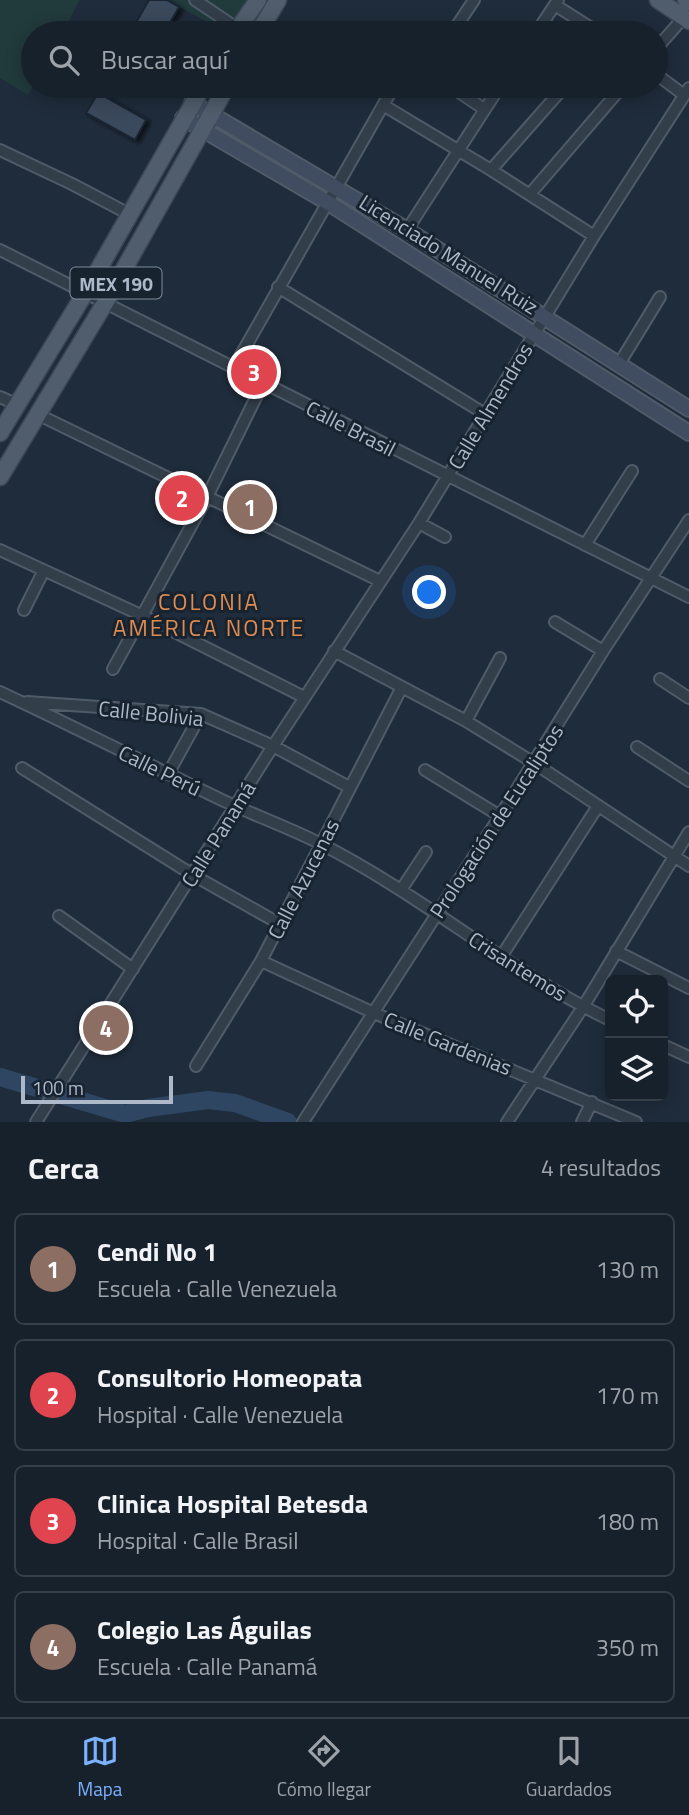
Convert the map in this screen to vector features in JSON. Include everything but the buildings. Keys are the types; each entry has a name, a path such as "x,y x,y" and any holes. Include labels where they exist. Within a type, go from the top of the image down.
{"main road":[{"path":"265,21 278,0"},
{"path":"658,0 687,10"},
{"path":"246,21 256,1"},
{"name":"MEX 190","path":"0,433 85,293 195,98"},
{"name":"MEX 190","path":"0,477 105,303 220,98"}],"street":[{"path":"195,0 225,21"},
{"path":"460,21 474,0"},
{"path":"544,21 557,2 583,21"},
{"path":"668,34 687,10"},
{"path":"668,81 687,92"},
{"name":"Calle Almendros","path":"380,580 419,523 534,332 687,92"},
{"path":"234,367 387,98"},
{"path":"468,98 484,109"},
{"path":"407,230 492,98"},
{"path":"491,170 554,98"},
{"path":"530,194 614,98"},
{"name":"Licenciado Manuel Ruiz","path":"192,103 407,230 689,410"},
{"path":"383,105 458,149 594,236"},
{"name":"Licenciado Manuel Ruiz","path":"183,118 327,202 689,433"},
{"path":"0,150 129,214"},
{"path":"0,250 85,293"},
{"path":"278,287 485,414"},
{"name":"Calle Brasil","path":"85,293 689,597"},
{"path":"619,364 660,296"},
{"path":"113,669 207,497 263,383"},
{"path":"0,397 18,405"},
{"path":"37,414 380,580"},
{"path":"585,545 632,471"},
{"name":"Prologación de Eucaliptos","path":"304,1121 689,520"},
{"path":"419,523 445,537"},
{"path":"0,550 143,616 304,697"},
{"path":"24,610 43,572"},
{"name":"Calle Panamá","path":"36,1122 380,580"},
{"path":"555,622 603,651"},
{"path":"334,651 466,721 689,866"},
{"path":"466,721 500,658"},
{"path":"660,679 689,698"},
{"name":"Calle Azucenas","path":"196,1066 261,961 402,687"},
{"name":"Calle Perú","path":"0,692 237,807 321,844"},
{"name":"Calle Bolivia","path":"21,702 201,714 273,746 349,787"},
{"path":"169,774 201,714"},
{"path":"637,747 689,781"},
{"path":"22,768 193,875 280,924"},
{"path":"425,770 500,816"},
{"path":"501,957 598,806"},
{"path":"507,1122 583,1007 689,832"},
{"name":"Crisantemos","path":"321,844 401,890 501,957 605,1018"},
{"path":"401,890 426,852"},
{"path":"59,916 133,969"},
{"path":"616,951 689,988"},
{"name":"Calle Gardenias","path":"261,961 374,1013 636,1122"},
{"path":"668,1047 689,1057"},
{"path":"582,1122 592,1102"}],"green space":[{"path":"0,0 80,0 69,21 21,21 21,91 0,78"},
{"path":"167,0 246,0 234,21 205,21"}],"waterway":[{"path":"0,1077 125,1114 208,1100 235,1103 288,1122"}],"place":[{"name":"Clinica Hospital Betesda","path":"254,372"},
{"name":"Consultorio Homeopata","path":"182,498"},
{"name":"Cendi No 1","path":"250,507"},
{"name":"Colegio Las Águilas","path":"106,1028"}],"district":[{"name":"COLONIA AMÉRICA NORTE","path":"209,614"}]}
